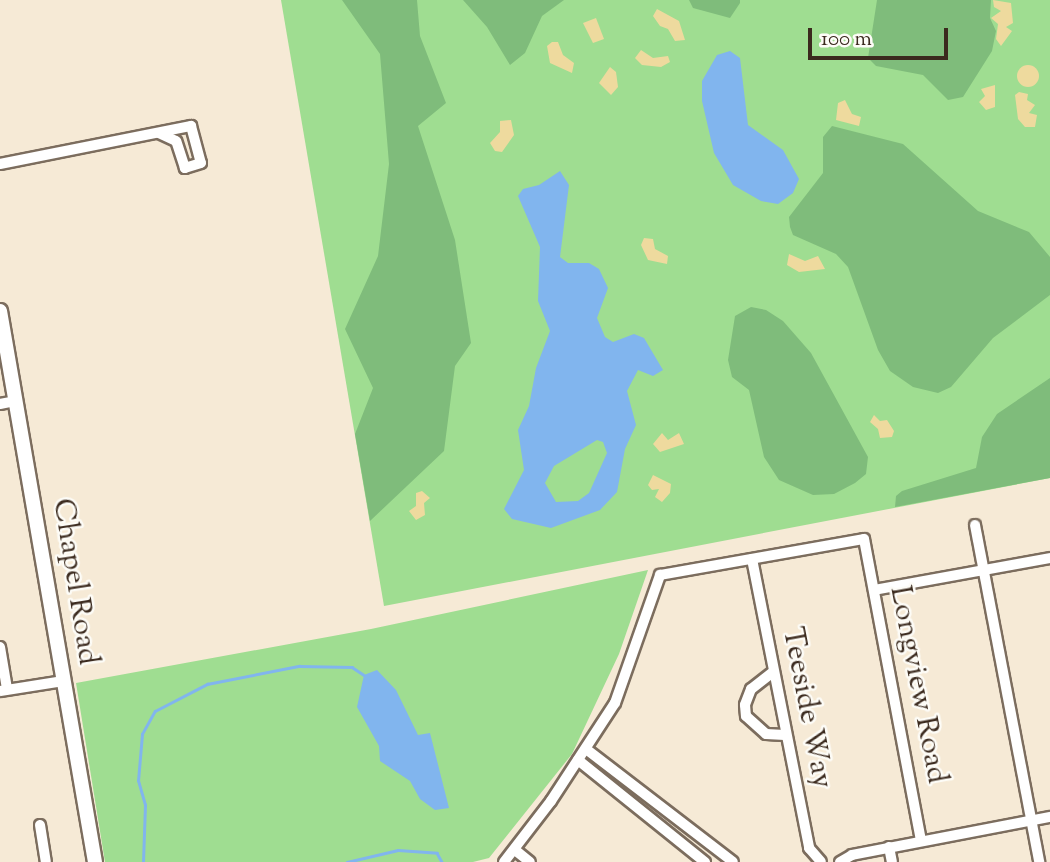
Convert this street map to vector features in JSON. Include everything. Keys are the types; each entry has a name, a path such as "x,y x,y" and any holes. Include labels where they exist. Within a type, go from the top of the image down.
{"main road":[{"name":"Chapel Road","path":"0,311 7,402 63,681 94,862"}],"street":[{"path":"0,163 191,126 201,163 185,168 176,141 159,133"},
{"path":"975,525 1039,862"},
{"name":"Longview Road","path":"752,559 864,539 921,840"},
{"path":"874,590 1050,558"},
{"path":"503,862 515,850 615,703 660,575 752,559"},
{"name":"Teeside Way","path":"752,559 809,848 821,862"},
{"path":"0,647 4,690 63,681"},
{"path":"773,672 751,688 746,716 766,734 785,735"},
{"path":"586,749 733,862"},
{"path":"578,760 705,862"},
{"path":"840,862 921,840 1050,817"},
{"path":"40,825 46,862"},
{"path":"889,847 892,862"},
{"path":"515,850 530,862"}],"green space":[{"path":"281,0 1050,0 1050,478 384,606"},
{"path":"342,0 417,0 420,36 446,103 418,126 455,240 471,343 455,366 444,451 370,521 355,434 373,388 345,329 378,256 389,164 380,54"},
{"path":"463,0 564,0 542,16 525,53 510,65 487,27"},
{"path":"689,0 740,0 740,3 730,18 693,8"},
{"path":"877,0 991,0 990,18 996,31 992,51 963,97 948,100 923,75 876,66 868,58"},
{"path":"832,126 903,144 978,211 1029,232 1050,257 1050,295 993,338 951,387 938,393 913,387 890,371 878,350 848,267 836,254 793,235 789,217 823,173 823,137"},
{"path":"751,307 766,310 783,321 811,353 868,457 866,474 834,494 813,495 779,480 764,457 749,390 732,377 728,360 735,316"},
{"path":"1050,378 1050,478 895,507 896,496 902,491 976,468 982,437 997,414"},
{"path":"648,570 619,654 572,754 489,858 473,862 105,862 76,683 371,629"}],"sand":[{"path":"993,0 1011,3 1013,23 1006,27 1012,31 1001,46 996,39 998,24 991,18 1001,11 994,7"},
{"path":"657,9 679,21 685,40 675,41 668,29 660,26 653,16"},
{"path":"596,18 604,39 593,43 583,23"},
{"path":"558,42 563,55 574,63 572,73 550,63 547,46"},
{"path":"641,50 653,58 668,56 670,62 661,67 642,65 635,58"},
{"path":"1028,65 1036,68 1039,76 1036,84 1028,87 1020,84 1017,76 1020,68"},
{"path":"610,67 616,72 618,87 611,95 599,83"},
{"path":"995,85 995,107 986,110 979,102 985,96 981,89"},
{"path":"1019,92 1028,94 1027,100 1035,105 1029,113 1037,115 1035,127 1025,127 1018,119 1015,95"},
{"path":"845,100 852,114 861,117 859,126 836,120 838,103"},
{"path":"511,120 514,135 502,152 495,151 490,143 500,132 500,121"},
{"path":"644,238 653,239 655,249 668,256 667,264 648,260 641,245"},
{"path":"789,254 805,261 818,256 825,269 799,272 787,265"},
{"path":"874,415 880,421 887,420 894,431 892,437 880,438 878,429 870,422"},
{"path":"662,433 668,440 679,433 684,444 660,452 653,444"},
{"path":"653,475 671,484 670,493 662,502 655,497 659,489 652,490 648,485"},
{"path":"422,491 430,498 424,503 425,515 416,520 409,511 416,506 416,493"}],"water":[{"path":"730,51 740,58 748,125 783,150 799,179 793,193 778,204 761,201 733,185 714,153 702,101 702,81 717,55"},
{"path":"560,171 569,185 560,257 568,263 589,263 599,269 608,288 597,318 605,337 613,342 634,334 644,338 663,370 653,376 638,370 627,391 636,425 625,449 617,492 600,510 551,528 512,519 504,509 524,470 518,430 529,406 536,368 550,331 538,301 540,247 518,196 523,189 539,185","holes":["597,440 603,442 607,453 589,493 578,501 556,502 545,483 554,466"]},
{"path":"377,670 396,690 418,735 430,733 449,808 435,810 420,799 410,781 380,761 379,746 357,707 364,675"}],"waterway":[{"path":"143,862 145,805 138,781 142,734 155,711 207,684 299,666 352,667 364,675"},
{"path":"347,862 398,850 437,853 442,862"}]}
